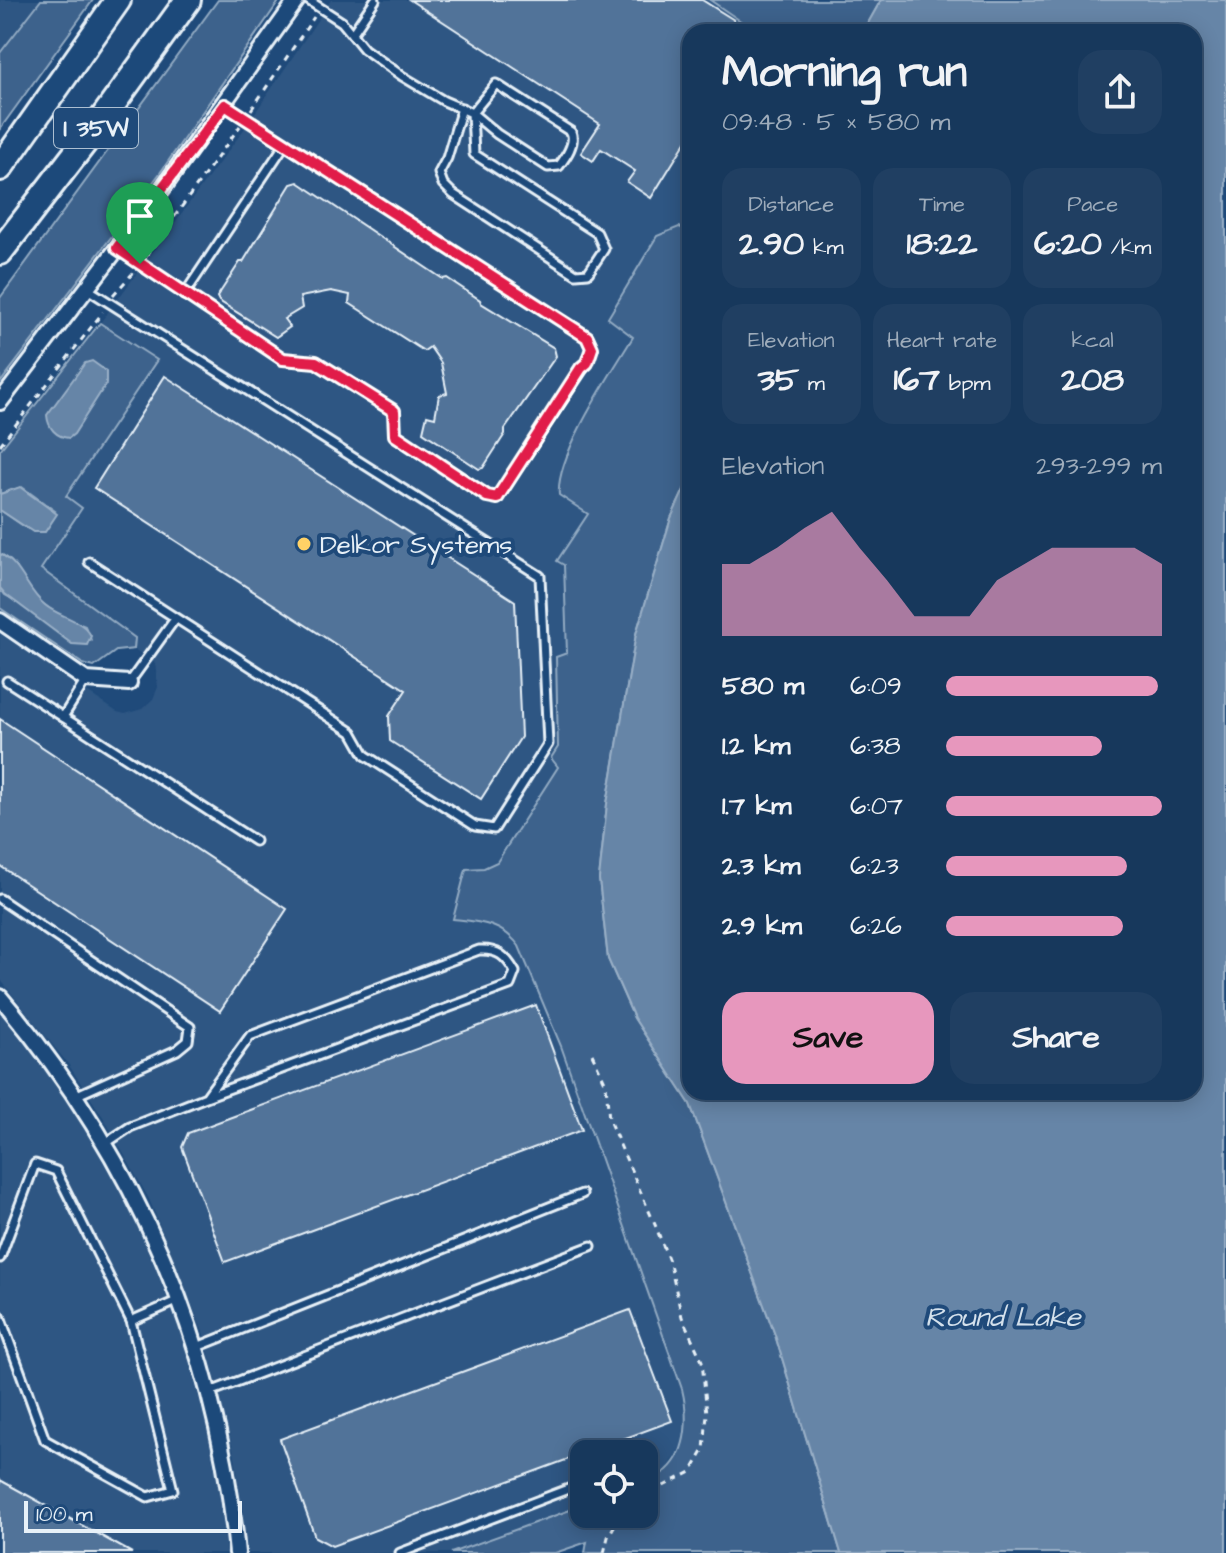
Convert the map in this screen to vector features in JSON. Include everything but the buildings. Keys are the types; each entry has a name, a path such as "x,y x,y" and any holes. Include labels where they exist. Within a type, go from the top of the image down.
{"highway":[{"name":"I 35W","path":"0,168 118,0"},
{"name":"I 35W","path":"0,252 97,126 188,0"}],"street":[{"path":"0,402 225,105 297,0"},
{"path":"0,621 86,680 129,683"},
{"path":"0,997 75,1096 106,1143 135,1196 181,1300 210,1392 232,1497 237,1553"}],"lane":[{"path":"308,0 342,22 364,49 402,76 472,113 497,134 552,168 559,166 573,141 571,132 496,84 472,113 474,154 597,233 604,249 588,273 576,274 453,194 443,184 439,173 447,158 462,108"},
{"path":"352,34 375,0"},
{"path":"117,248 283,359 316,362 394,411 395,435 487,496 497,498 587,363 592,348 587,337 225,105"},
{"path":"184,295 285,144"},
{"path":"86,288 540,576 548,744 494,829 475,826 365,755 352,732 89,562"},
{"path":"129,683 175,619"},
{"path":"63,717 86,680"},
{"path":"7,681 255,841"},
{"path":"0,899 190,1027 188,1041 177,1050 75,1096"},
{"path":"106,1143 130,1127 206,1097 510,985 515,972 507,958 492,949 479,950 250,1036 206,1097"},
{"path":"0,1258 35,1164 56,1171 131,1321 173,1490 148,1497 45,1440 0,1316"},
{"path":"197,1347 582,1194"},
{"path":"210,1392 591,1246"},
{"path":"131,1321 181,1300"},
{"path":"400,1553 570,1488"}],"path":[{"path":"0,445 119,286 140,264 320,8"},
{"path":"592,1054 606,1084 609,1120 661,1239 682,1317 702,1361 707,1414 704,1450 691,1472 658,1489"},
{"path":"604,1553 613,1528"}],"shaded area":[{"path":"0,0 41,0 0,53"},
{"path":"41,0 93,0 0,129 0,53"},
{"path":"218,0 280,0 160,173 0,383 0,298"},
{"path":"331,0 710,0 742,23 682,24 682,228 679,227 608,319 633,337 587,414 588,514 564,565 567,654 556,657 558,767 503,854 497,862 484,868 453,919 495,926 512,936 561,1046 682,1389 686,1426 682,1444 667,1470 658,1475 658,1440 570,1440 570,1510 451,1553 248,1553 235,1457 204,1335 149,1199 103,1117 68,1064 0,979 0,634 117,712 125,714 142,709 153,699 158,687 155,663 134,649 135,638 41,569 82,508 66,496 157,360 100,323 245,128"},
{"path":"710,0 881,0 868,24 742,22"},
{"path":"682,228 682,494 671,518 636,634 607,804 599,879 608,959 634,1018 682,1092 682,1100 687,1100 690,1104 775,1335 841,1553 585,1553 587,1542 555,1553 451,1553 570,1510 570,1528 658,1528 658,1476 674,1462 685,1431 682,1389 561,1046 519,946 498,928 453,919 466,869 484,868 497,862 558,767 551,758 558,747 556,657 567,653 564,565 557,561 588,514 559,495 560,478 575,437 633,337 608,318 657,236"},
{"path":"100,323 157,360 66,496 82,508 41,569 135,638 134,649 116,651 94,667 83,664 0,608 0,588 5,595 91,640 85,626 43,604 15,566 0,554 0,510 28,529 55,511 22,487 0,494 0,450"},
{"path":"0,1013 37,1058 77,1116 129,1208 159,1277 183,1339 207,1428 222,1507 226,1553 0,1553"}],"water":[{"name":"Round Lake","path":"881,0 1226,0 1226,1553 841,1553 775,1335 687,1100 1202,1100 1202,24 868,24"},
{"path":"92,361 106,371 106,384 74,434 69,438 60,436 51,428 47,415 85,363"},
{"path":"20,487 57,514 45,532 33,532 0,510 0,494"},
{"name":"Round Lake","path":"682,494 682,1092 634,1018 608,959 599,879 607,804 636,634 671,518"},
{"path":"0,554 19,570 45,605 88,631 91,636 87,645 72,644 5,594 0,588"}],"place":[{"name":"Delkor Systems","path":"304,544"}],"route":[{"path":"225,105 587,337 592,348 591,356 497,498 487,496 395,435 394,411 316,362 283,359 140,264 117,248 225,105"}]}
